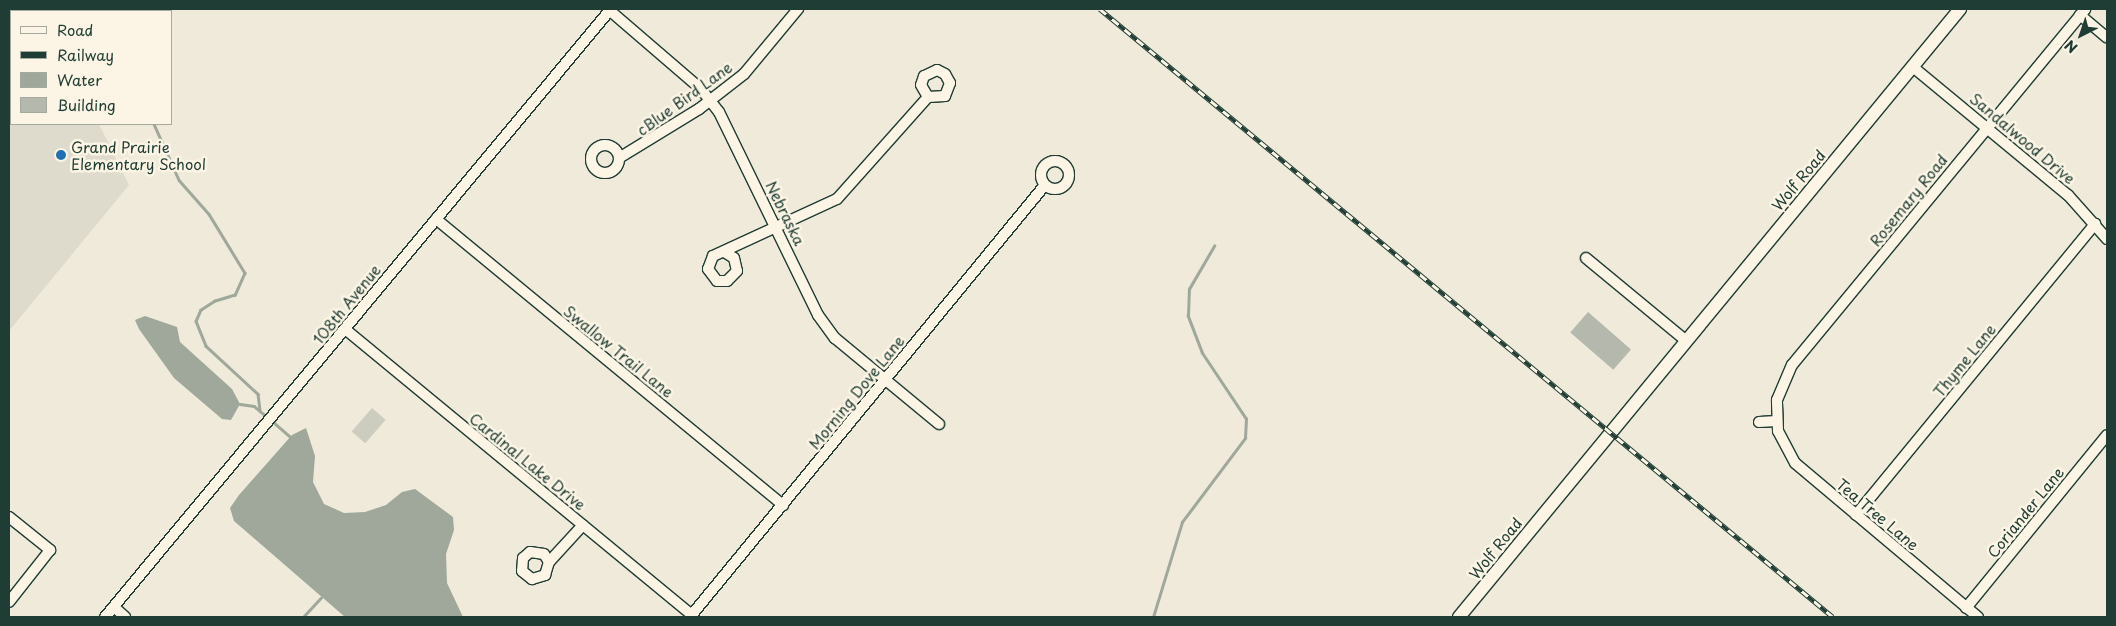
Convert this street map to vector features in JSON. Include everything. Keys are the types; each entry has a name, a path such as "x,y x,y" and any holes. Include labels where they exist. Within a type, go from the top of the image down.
{"main road":[{"name":"Wolf Road","path":"1459,617 1556,499 1612,423 1660,371 1960,9"}],"street":[{"name":"cBlue Bird Lane","path":"619,158 711,100 754,63 798,9"},
{"name":"Nebraska","path":"609,10 711,100 777,228 818,315 834,338 939,424"},
{"name":"108th Avenue","path":"106,617 260,434 609,10"},
{"path":"2083,12 2107,38"},
{"name":"Rosemary Road","path":"1777,421 1780,388 1792,365 2083,12"},
{"name":"Sandalwood Drive","path":"1913,67 2068,194 2107,240"},
{"path":"726,253 848,190 928,97"},
{"name":"Morning Dove Lane","path":"691,616 1045,185"},
{"name":"Swallow Trail Lane","path":"436,219 783,505"},
{"name":"Thyme Lane","path":"1856,515 2095,224"},
{"path":"1586,258 1685,340"},
{"name":"Cardinal Lake Drive","path":"345,329 691,616"},
{"path":"1759,422 1777,421"},
{"name":"Tea Tree Lane","path":"1777,421 1781,441 1794,463 1978,617"},
{"name":"Coriander Lane","path":"1966,608 2107,435"},
{"path":"9,517 50,550 9,602"},
{"path":"549,562 583,525"},
{"path":"114,608 125,617"}],"shaded area":[{"name":"Grand Prairie Elementary School","path":"9,9 26,10 10,10 10,125 99,125 129,185 9,331"},
{"path":"372,408 386,420 365,443 352,431"}],"water":[{"path":"145,316 177,327 180,342 232,389 240,404 231,420 222,419 174,378 139,329 135,320"},
{"path":"306,428 315,456 313,482 324,504 344,513 365,512 386,505 402,492 415,489 453,517 454,530 446,554 447,583 463,617 345,617 234,521 230,508 239,495 292,435"}],"building":[{"path":"1588,312 1631,349 1613,370 1570,332"}],"waterway":[{"path":"154,125 179,180 209,214 245,273 235,295 215,301 201,310 196,321 206,346 258,394 260,411"},
{"path":"1153,617 1182,522 1245,438 1246,419 1202,353 1188,316 1189,289 1214,246"},
{"path":"240,404 254,406 267,417"},
{"path":"271,420 292,438"},
{"path":"303,617 321,598"}],"railway":[{"path":"1100,9 1833,617"}],"place":[{"name":"Grand Prairie Elementary School","path":"61,155"}]}
